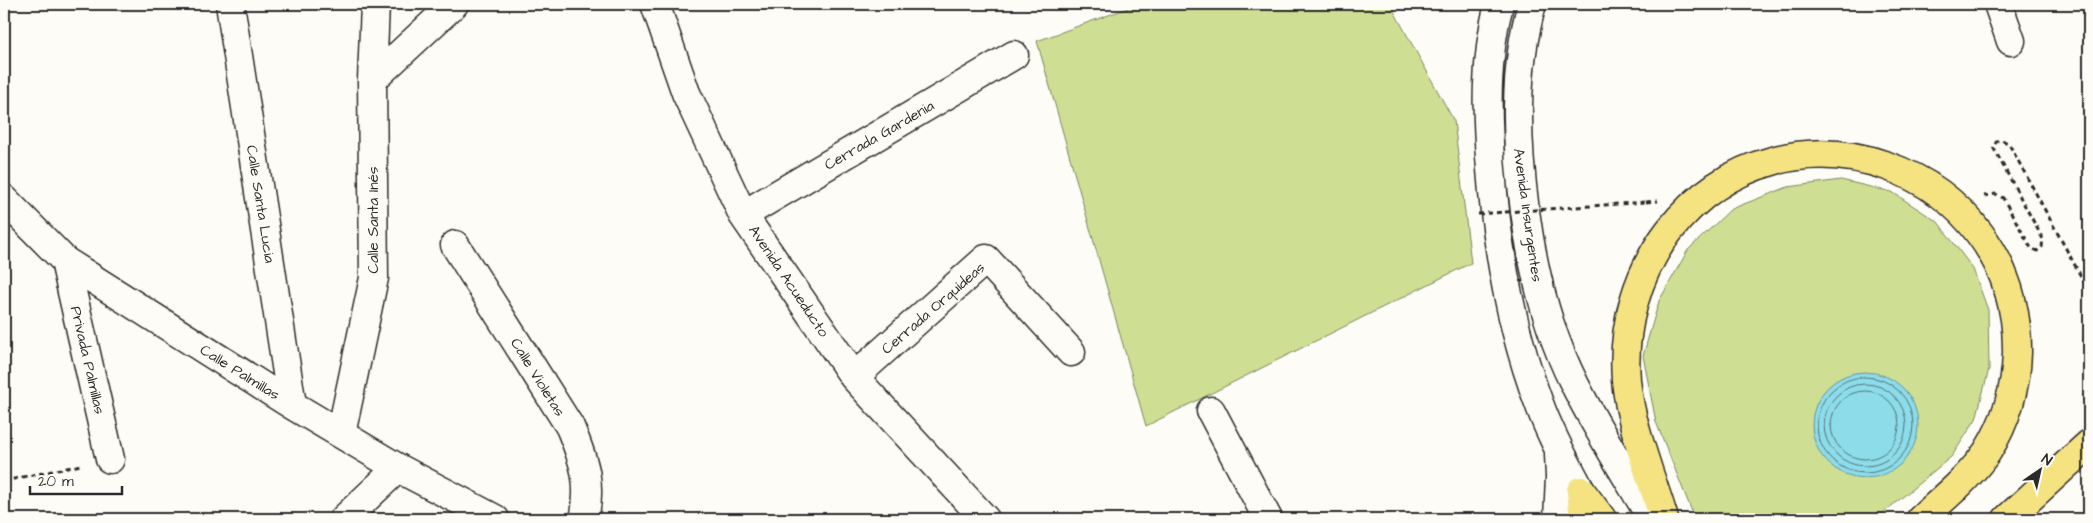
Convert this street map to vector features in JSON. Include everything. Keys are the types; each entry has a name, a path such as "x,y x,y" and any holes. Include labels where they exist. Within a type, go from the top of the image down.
{"main road":[{"path":"1664,519 1631,411 1626,381 1628,324 1635,297 1661,242 1679,218 1701,198 1725,180 1746,170 1782,158 1812,155 1850,156 1872,160 1901,170 1928,185 1952,203 1973,225 1990,250 2004,277 2014,314 2017,336 2016,366 2009,404 2001,425 1987,451 1969,475 1921,519"},
{"path":"2008,519 2089,444"},
{"path":"1581,491 1584,519"},
{"path":"1581,491 1602,519"}],"street":[{"name":"Calle Santa Lucia","path":"230,4 292,405"},
{"name":"Calle Santa Inés","path":"341,434 374,278 372,80 375,4"},
{"path":"372,80 454,4"},
{"name":"Avenida Acueducto","path":"655,4 686,93 743,215 854,377 985,519"},
{"name":"Avenida Insurgentes","path":"1499,4 1487,76 1488,142 1493,207 1511,311 1523,360 1540,407 1559,450 1581,491"},
{"name":"Avenida Insurgentes","path":"1532,4 1524,39 1517,106 1520,174 1531,255 1545,310 1556,343 1574,384 1652,519"},
{"path":"1998,4 2011,42"},
{"name":"Cerrada Gardenia","path":"743,215 1014,56"},
{"name":"Calle Palmillas","path":"4,199 65,261 292,405 398,468 495,519"},
{"name":"Calle Violetas","path":"455,246 570,428 584,460 588,499 584,519"},
{"name":"Cerrada Orquídeas","path":"854,377 986,259 1071,352"},
{"name":"Privada Palmillas","path":"65,261 110,459"},
{"path":"1211,411 1268,519"},
{"path":"1558,519 1559,450"},
{"path":"344,519 398,468"}],"path":[{"path":"1960,211 1988,194 1996,194 2003,198 2031,248 2037,251 2042,246 2043,239 1993,147 1996,141 2002,140 2009,144 2089,291"},
{"path":"1478,214 1646,202"},
{"path":"4,481 110,459"}],"green space":[{"path":"1139,4 1390,4 1454,121 1471,263 1146,426 1037,41"},
{"path":"1841,180 1892,192 1938,222 1973,269 1988,310 1989,369 1976,419 1952,456 1876,519 1695,519 1656,422 1643,356 1659,301 1688,250 1731,209 1788,187"}],"water":[{"path":"1865,372 1885,376 1902,388 1914,405 1918,425 1914,445 1902,462 1885,474 1865,478 1845,474 1828,462 1816,445 1812,425 1816,405 1828,388 1845,376"}]}
